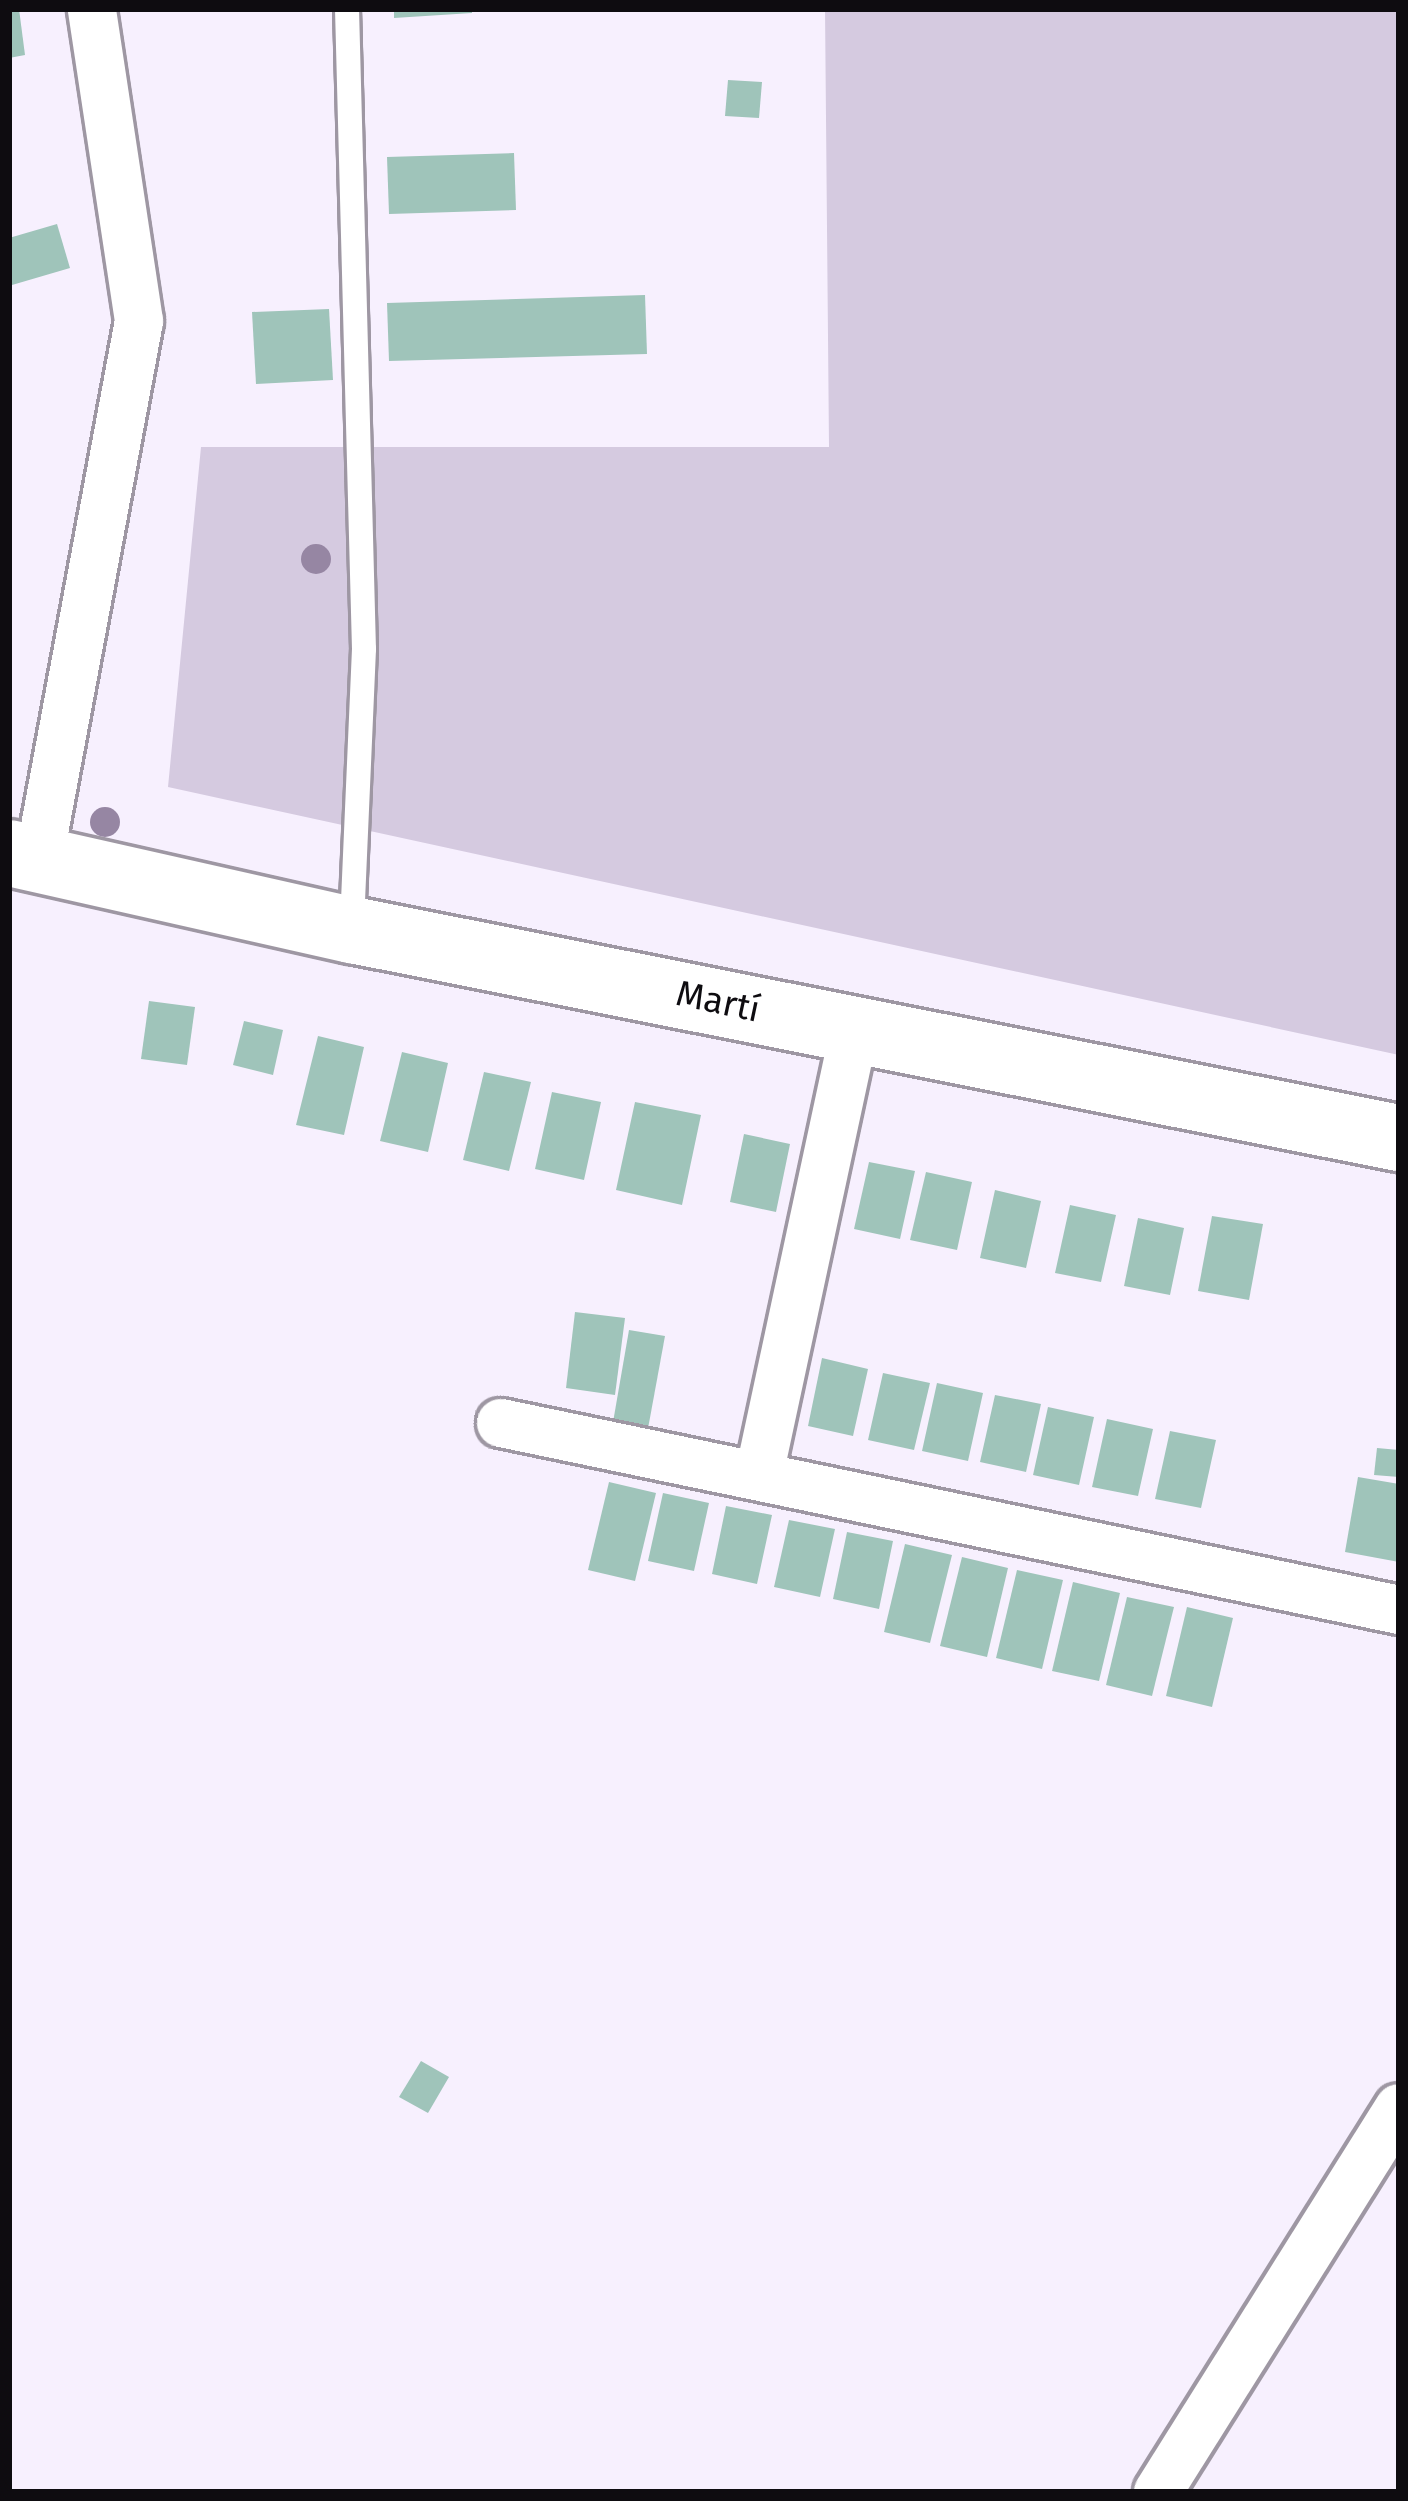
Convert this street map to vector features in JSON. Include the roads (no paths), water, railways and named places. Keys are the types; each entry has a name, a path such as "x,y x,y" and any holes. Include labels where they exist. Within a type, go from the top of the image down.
{"main road":[{"name":"Martí","path":"24,856 352,930 1399,1138"}],"street":[{"path":"24,856 140,321 92,9"},
{"path":"759,1475 855,1029"},
{"path":"501,1423 1399,1610"},
{"path":"1158,2492 1399,2108"}],"lane":[{"path":"346,9 364,649 352,930"}]}
